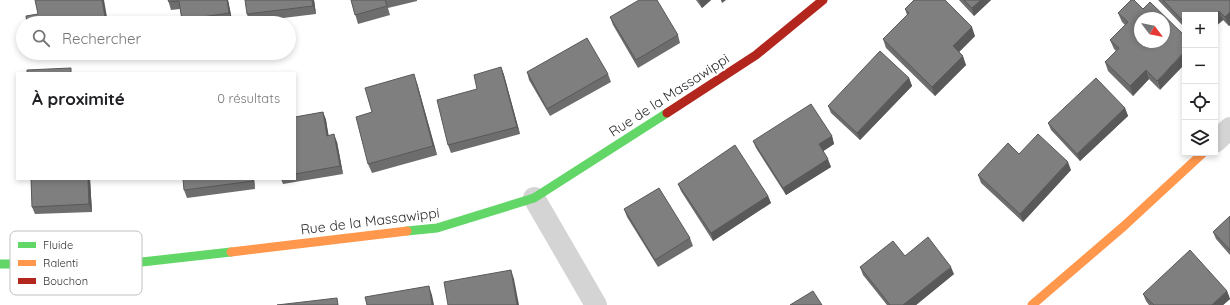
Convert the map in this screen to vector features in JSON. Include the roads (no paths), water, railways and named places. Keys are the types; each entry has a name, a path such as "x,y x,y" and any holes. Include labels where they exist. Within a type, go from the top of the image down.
{"street":[{"name":"Rue de la Massawippi","path":"142,262 437,228 534,198 756,55 823,0"},
{"path":"1218,139 1230,128"},
{"path":"1032,305 1124,226 1200,156"},
{"path":"534,198 596,305"}]}
